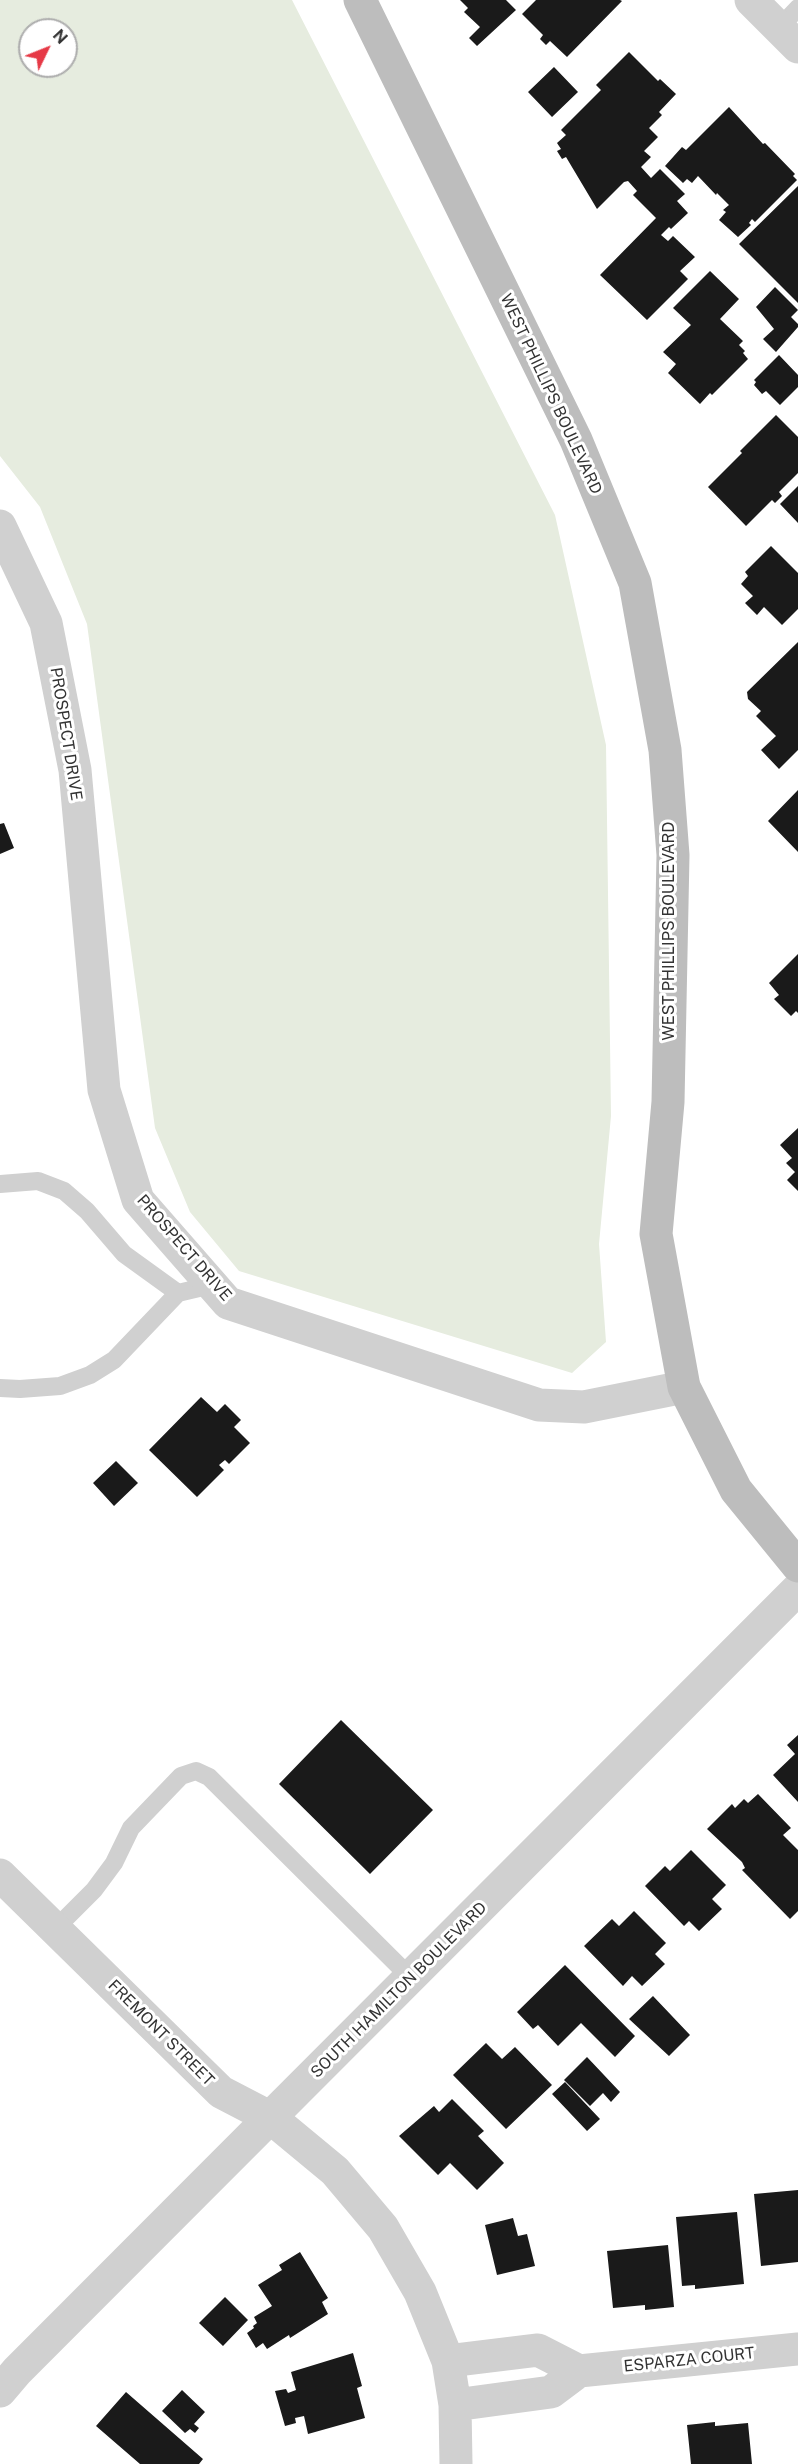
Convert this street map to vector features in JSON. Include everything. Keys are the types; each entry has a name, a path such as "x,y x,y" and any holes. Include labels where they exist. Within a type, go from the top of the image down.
{"street":[{"name":"WEST PHILLIPS BOULEVARD","path":"360,0 576,440 635,583 665,750 673,855 668,1102 656,1234 684,1387 736,1490 798,1566"},
{"path":"751,0 792,28"},
{"name":"PROSPECT DRIVE","path":"0,526 46,623 75,770 104,1090 138,1200 228,1303 539,1405 584,1407 684,1387"},
{"name":"SOUTH HAMILTON BOULEVARD","path":"0,2391 17,2371 798,1588"},
{"name":"FREMONT STREET","path":"0,1875 221,2092 271,2118 335,2171 383,2228 420,2292 448,2361 455,2405 456,2464"},
{"name":"ESPARZA COURT","path":"579,2371 798,2349"},
{"path":"448,2361 538,2350 579,2371 551,2392 455,2405"}],"lane":[{"path":"0,1184 38,1181 64,1191 87,1211 123,1254 178,1293"},
{"path":"0,1388 60,1386 90,1376 114,1360 178,1293 212,1285"},
{"path":"55,1929 94,1890 114,1863 131,1828 181,1776 196,1771 209,1777 411,1978"}],"shaded area":[{"path":"0,0 292,0 555,515 606,745 611,1116 599,1244 606,1342 572,1373 239,1271 190,1212 155,1128 87,624 40,507 0,456"}],"building":[{"path":"460,0 506,0 516,10 477,46 469,38 480,27 464,12 468,8"},
{"path":"536,0 622,1 567,57 550,41 546,45 540,39 543,35 522,14"},
{"path":"629,52 658,81 660,79 676,94 659,112 662,115 649,128 658,137 644,151 651,157 641,167 651,178 660,169 685,194 677,201 688,213 661,235 668,241 673,236 695,257 680,271 688,279 647,320 600,275 656,218 633,195 637,191 628,181 624,182 597,209 566,157 562,159 557,151 561,149 557,143 566,135 561,130 601,90 596,85"},
{"path":"554,67 578,92 552,117 528,92"},
{"path":"729,107 795,174 793,176 797,180 755,222 752,219 749,223 751,225 738,237 719,220 726,212 723,210 729,205 717,193 716,195 698,176 692,183 687,179 683,183 665,166 682,147 686,150"},
{"path":"798,186 798,303 739,244"},
{"path":"710,271 739,299 720,319 743,341 739,345 745,351 743,353 748,359 700,404 668,373 676,364 663,352 691,325 673,308"},
{"path":"775,287 798,310 791,317 798,327 776,352 763,339 774,329 756,307"},
{"path":"779,355 798,375 798,387 780,405 766,391 762,394 754,385 756,382 754,380"},
{"path":"776,415 798,437 798,473 779,492 782,496 775,503 772,500 746,526 708,487"},
{"path":"798,486 798,523 780,504"},
{"path":"771,546 798,573 798,609 782,625 764,607 757,615 745,603 753,596 741,584 748,576 745,572"},
{"path":"798,642 798,750 779,769 761,750 776,736 756,716 761,711 748,699 747,692"},
{"path":"798,790 798,852 768,821"},
{"path":"4,823 14,848 0,854 0,824"},
{"path":"798,954 798,1013 796,1011 791,1016 774,999 779,995 769,983"},
{"path":"798,1128 798,1191 787,1180 795,1172 786,1163 792,1158 780,1145"},
{"path":"201,1397 217,1412 225,1404 241,1420 234,1427 250,1443 229,1464 225,1460 219,1465 224,1470 197,1497 149,1450"},
{"path":"116,1461 138,1483 114,1506 93,1483"},
{"path":"341,1720 433,1810 370,1874 279,1784"},
{"path":"798,1735 798,1802 773,1775 795,1754 787,1745"},
{"path":"758,1794 791,1828 783,1835 798,1850 798,1911 790,1919 742,1870 745,1868 742,1862 707,1829 732,1804 735,1808 744,1799 748,1803"},
{"path":"691,1850 726,1885 712,1899 722,1909 699,1931 689,1921 684,1926 645,1886 665,1866 670,1871"},
{"path":"634,1911 666,1943 655,1954 665,1964 642,1986 632,1976 623,1986 584,1946 612,1919 619,1926"},
{"path":"565,1965 635,2036 615,2057 581,2023 558,2046 538,2025 533,2029 517,2012"},
{"path":"653,1996 690,2035 669,2056 629,2019"},
{"path":"486,2043 502,2059 515,2047 552,2085 506,2129 453,2075"},
{"path":"587,2057 620,2092 611,2102 603,2093 590,2106 564,2080"},
{"path":"565,2082 600,2119 587,2131 552,2094"},
{"path":"452,2099 484,2131 478,2136 504,2163 477,2190 450,2163 438,2175 399,2136 434,2106 439,2112"},
{"path":"798,2190 798,2262 761,2266 754,2194"},
{"path":"737,2212 744,2284 695,2289 695,2285 682,2286 676,2217"},
{"path":"513,2218 518,2236 527,2234 535,2266 497,2275 485,2225"},
{"path":"668,2245 674,2307 645,2310 645,2305 613,2308 607,2251"},
{"path":"300,2252 328,2298 322,2302 328,2314 290,2338 289,2335 267,2349 263,2343 256,2348 247,2333 257,2323 254,2317 272,2306 258,2285 282,2270 279,2265"},
{"path":"225,2297 248,2320 223,2346 199,2323"},
{"path":"353,2353 362,2386 357,2388 365,2418 308,2434 304,2416 295,2418 296,2423 285,2426 275,2391 286,2389 288,2393 296,2390 291,2372"},
{"path":"182,2390 205,2412 194,2424 199,2428 195,2433 190,2429 185,2433 162,2411"},
{"path":"126,2392 203,2459 199,2464 140,2464 96,2426"},
{"path":"715,2422 715,2426 748,2423 752,2464 691,2464 687,2425"}]}
